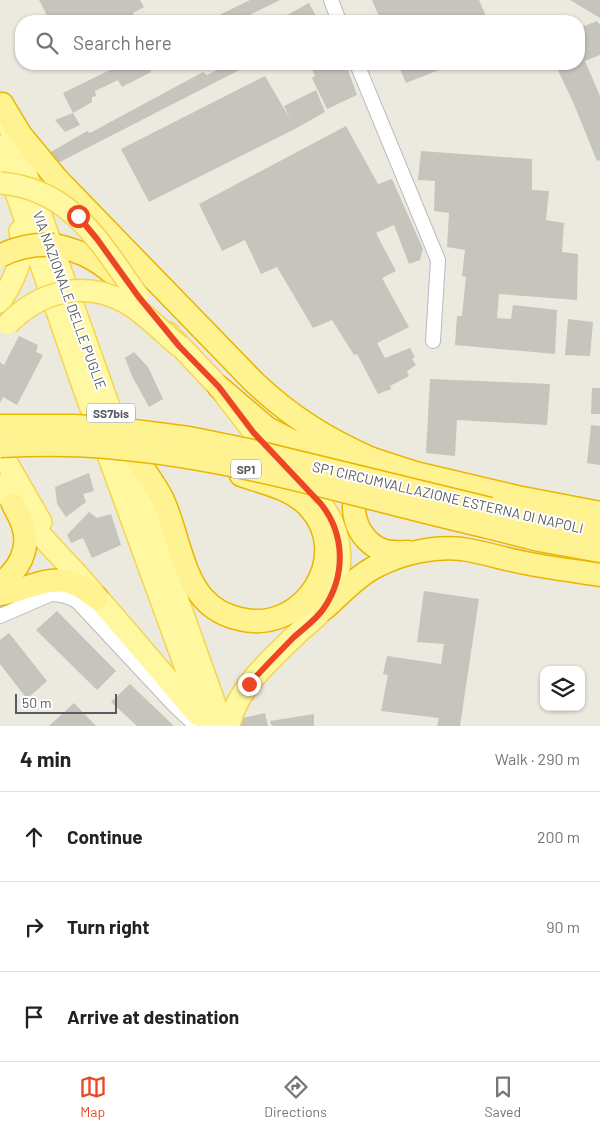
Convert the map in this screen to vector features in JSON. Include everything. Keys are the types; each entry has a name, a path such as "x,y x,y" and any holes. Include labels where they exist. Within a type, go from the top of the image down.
{"highway":[{"path":"1,102 20,134 57,179 254,382 311,428 344,447 372,459"},
{"path":"0,256 16,249 40,244 70,248 105,265 138,296"},
{"path":"215,383 267,428 292,441 372,459 415,472 557,506 600,513"},
{"path":"111,414 130,449 156,486 163,500 188,571 199,592 214,608 231,617 255,622 276,619 287,615 305,602 320,580 324,569 324,537 315,516 309,507 286,491 194,459"},
{"name":"SP1 CIRCUMVALLAZIONE ESTERNA DI NAPOLI","path":"0,426 110,428 189,438 266,454 489,518 539,540 600,551"},
{"name":"SP1 CIRCUMVALLAZIONE ESTERNA DI NAPOLI","path":"0,446 92,446 142,451 194,459 489,518 536,520 600,532"},
{"path":"415,472 389,469 372,474 364,480 358,489 355,497 357,525 368,541 376,546 385,551 397,552 463,550 600,575"},
{"path":"0,584 13,573 24,548 24,527 13,504"},
{"path":"324,608 365,573 377,566 400,556 424,551"},
{"path":"0,594 46,581 55,581 71,582 97,598"}],"main road":[{"name":"VIA NAZIONALE DELLE PUGLIE","path":"1,102 214,701 211,725"},
{"name":"VIA NAZIONALE DELLE PUGLIE","path":"0,146 8,188 211,725"},
{"path":"0,302 11,283 22,250 8,188 17,185 36,191 68,208 78,216 138,296 179,346 215,383 253,432 329,514 336,529 340,555 336,583 324,608 249,684 235,708 229,726"},
{"path":"4,330 25,308 48,296 71,291 98,292 123,301 136,309 179,346"},
{"path":"0,451 43,525 74,572"},
{"path":"0,485 34,530 211,725"}],"street":[{"path":"331,0 337,15"},
{"path":"359,70 438,260 433,341"},
{"path":"0,616 51,594 72,598 78,602 190,720 211,725"}],"building":[{"path":"39,0 140,0 144,7 133,13 134,15 47,15"},
{"path":"250,0 280,0 249,15 219,15"},
{"path":"372,0 479,0 485,15 378,15"},
{"path":"570,0 600,0 600,18"},
{"path":"309,3 315,15 287,15"},
{"path":"597,21 600,25 600,55 585,61 585,26"},
{"path":"585,61 600,96 600,160 597,161 558,70 585,70"},
{"path":"110,70 150,70 151,72 122,87 118,80 95,91 96,96 92,97 92,102 73,113 63,93"},
{"path":"217,70 239,70 56,164 49,153 87,131 90,133 203,72 207,75"},
{"path":"312,70 348,70 357,95 327,109 312,78 315,76"},
{"path":"401,70 439,70 406,83"},
{"path":"265,76 290,119 284,106 316,90 325,112 149,202 121,149"},
{"path":"73,113 80,125 65,132 55,120"},
{"path":"346,126 378,184 392,179 423,249 420,260 409,264 394,225 376,233 396,271 382,278 409,327 377,343 385,358 410,348 415,357 412,359 416,365 407,371 409,376 390,386 391,389 378,394 357,354 354,355 332,320 313,328 277,267 261,274 245,240 222,251 199,204"},
{"path":"421,151 532,159 532,190 549,191 546,220 564,223 562,252 578,254 577,300 499,294 497,318 511,319 513,305 557,310 555,354 455,345 457,316 462,316 466,277 462,276 465,250 447,247 449,213 434,211 435,181 418,180"},
{"path":"568,319 593,322 590,356 565,355"},
{"path":"19,336 38,345 36,352 43,355 17,405 3,397 0,403 0,362 4,365"},
{"path":"134,352 148,367 163,399 149,407 132,376 125,358"},
{"path":"430,379 550,384 547,425 457,420 455,456 426,453"},
{"path":"592,388 600,388 600,414 591,414"},
{"path":"591,425 600,426 600,465 587,463"},
{"path":"89,473 94,491 83,494 86,502 66,517 57,504 55,487"},
{"path":"89,512 97,518 111,514 121,545 92,558 83,538 71,543 67,535"},
{"path":"424,591 479,599 460,726 437,726 439,718 381,711 388,675 383,674 387,656 441,664 444,644 417,642"},
{"path":"57,611 116,671 97,690 36,630"},
{"path":"9,633 47,681 27,699 0,664 0,640"},
{"path":"130,684 174,726 137,726 111,702"},
{"path":"74,703 96,726 49,726"},
{"path":"265,713 268,726 238,726 238,719"},
{"path":"314,714 314,726 272,726 270,721"}],"route":[{"path":"78,216 138,296 179,346 219,387 253,432 321,504 329,514 336,529 339,541 339,570 336,583 324,608 249,684"}]}
